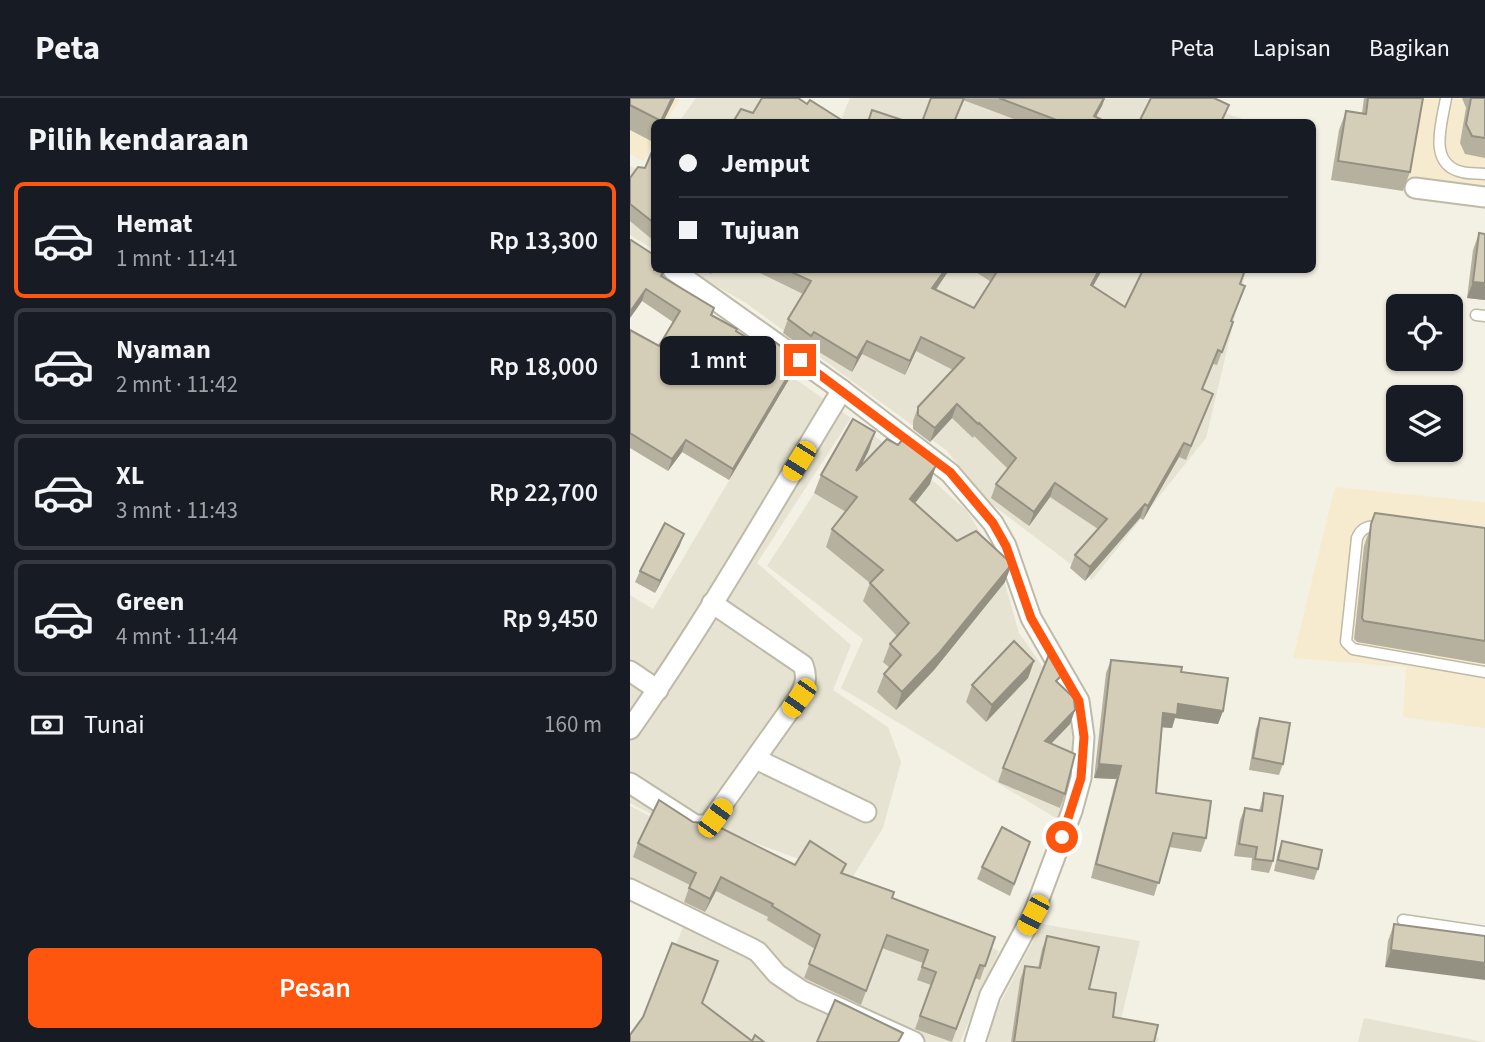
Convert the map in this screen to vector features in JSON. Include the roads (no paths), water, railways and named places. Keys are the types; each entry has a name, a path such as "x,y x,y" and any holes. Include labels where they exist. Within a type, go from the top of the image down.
{"street":[{"path":"1415,188 1485,197"},
{"path":"677,273 842,390 950,472 993,523 1006,546 1031,618 1079,701 1084,737 1081,778 1072,811 1033,915 990,995 975,1042"},
{"path":"630,729 658,690 842,390"},
{"path":"630,783 695,825 708,825 799,698 806,684 803,665 712,603"},
{"path":"630,671 658,690"},
{"path":"756,759 866,812"},
{"path":"630,889 758,952 776,974 802,991 914,1042"}],"lane":[{"path":"1446,98 1438,144 1441,158 1450,167 1462,172 1485,174"},
{"path":"1396,527 1368,526 1359,532 1356,538 1346,642 1353,649 1485,671"},
{"path":"1403,920 1485,932"}]}
